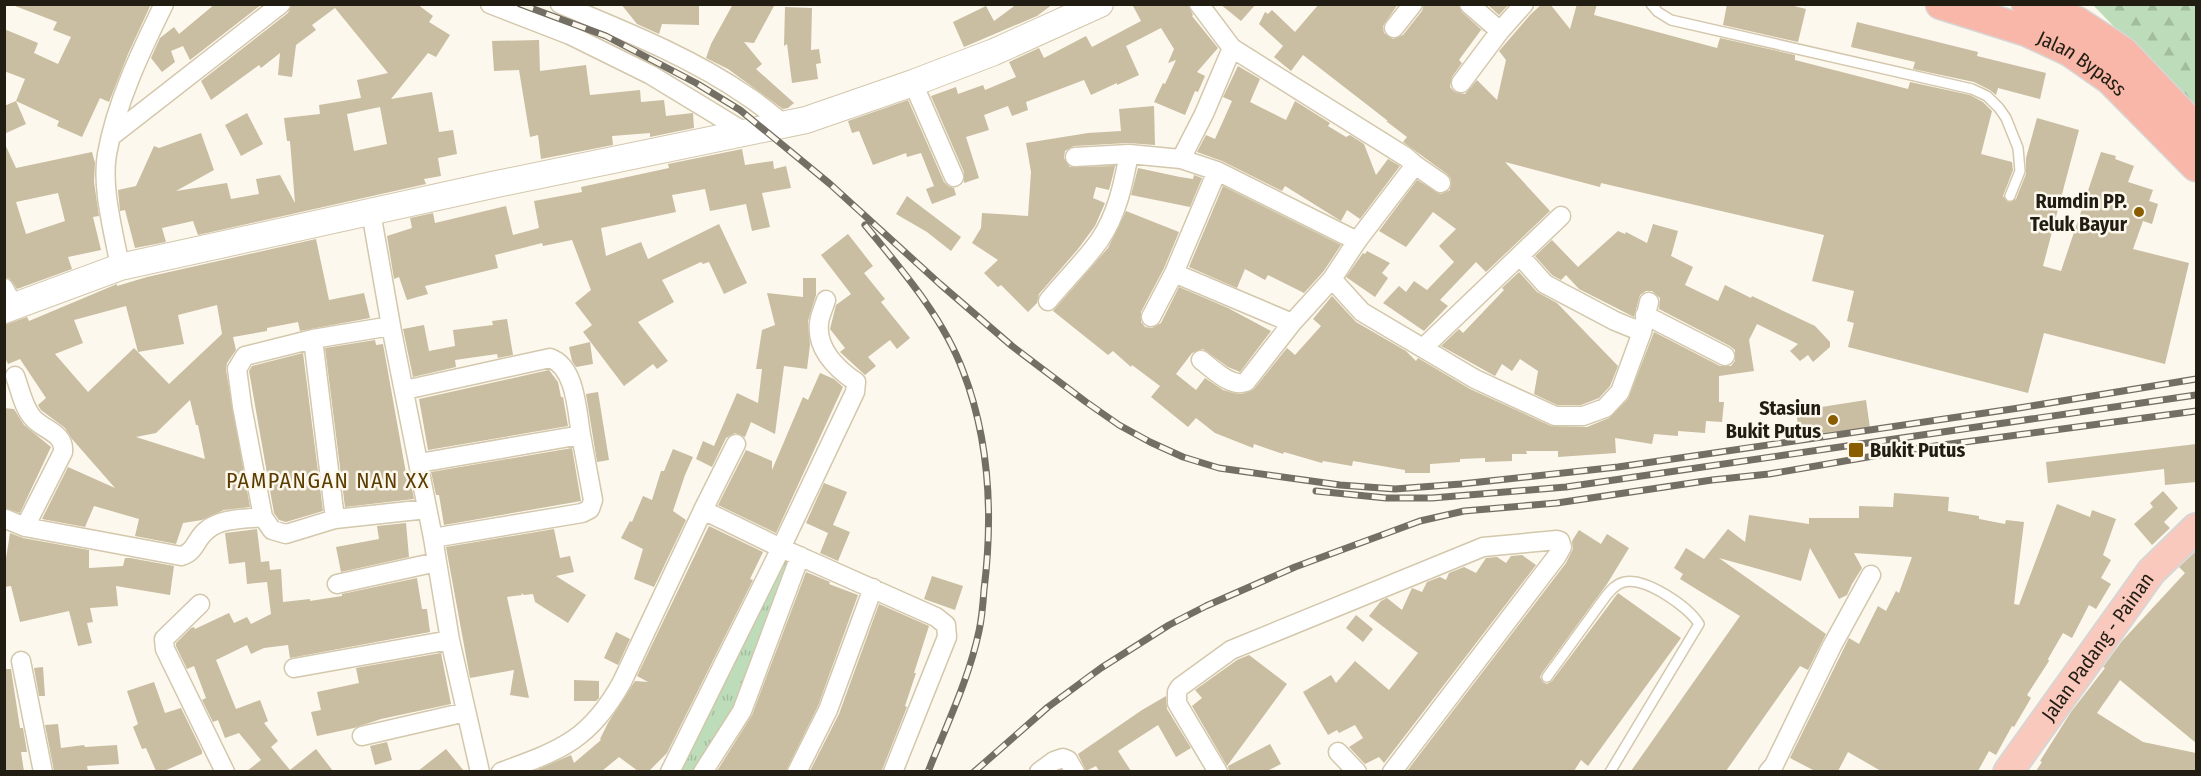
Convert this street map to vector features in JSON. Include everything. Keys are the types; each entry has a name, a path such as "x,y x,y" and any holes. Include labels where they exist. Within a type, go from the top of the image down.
{"highway":[{"name":"Jalan Bypass","path":"1941,4 2027,31 2070,51 2110,79 2196,166"},
{"name":"Jalan Bypass","path":"2027,4 2077,22 2123,52 2196,129"}],"main road":[{"path":"8,301 120,267 743,131 806,120 994,52 1100,4"},
{"name":"Jalan Padang - Painan","path":"2007,771 2151,572 2196,528"}],"street":[{"path":"120,267 107,198 107,155 118,110 143,47 164,4"},
{"path":"112,135 281,4"},
{"path":"490,4 570,35 651,75 743,131"},
{"path":"560,4 705,70 747,96 784,124"},
{"path":"1199,4 1232,48 1406,157 1441,183"},
{"path":"1394,28 1413,4"},
{"path":"1469,4 1500,31"},
{"path":"1461,83 1500,31 1524,4"},
{"path":"1181,159 1204,114 1232,48"},
{"path":"913,83 954,177"},
{"path":"1048,301 1099,241 1112,218 1121,192 1129,154"},
{"path":"1075,158 1129,154 1181,159 1217,171 1357,242"},
{"path":"1201,360 1233,383 1246,382 1292,323 1332,279 1415,165"},
{"path":"1151,317 1174,273 1217,171"},
{"path":"371,212 450,640 480,771"},
{"path":"1424,347 1561,216"},
{"path":"1520,256 1545,284 1616,321 1645,316 1725,356"},
{"path":"1174,273 1292,323"},
{"path":"1332,279 1362,312 1475,379 1555,416 1584,416 1605,408 1620,392 1645,316"},
{"path":"670,771 782,548 855,392 856,382 834,364 819,337 819,322 826,300"},
{"path":"391,326 313,339 245,356 237,369 263,517 272,530 286,534 335,519 427,509"},
{"path":"313,339 335,519"},
{"path":"405,390 550,358 558,361 566,369 582,435 593,500 590,509 582,513 433,538"},
{"path":"15,376 32,417 56,434 63,445 63,452 25,526"},
{"path":"419,463 582,435"},
{"path":"501,771 559,750 580,736 605,708 622,682 736,444"},
{"path":"704,510 782,548 936,617 948,629 947,638 892,771"},
{"path":"6,519 25,526 181,556 188,555 194,550 205,531 213,526 263,517"},
{"path":"1218,771 1178,703 1177,697 1184,683 1231,650 1483,547 1560,541 1562,547 1557,556 1392,771"},
{"path":"703,771 742,711 800,556"},
{"path":"337,584 437,562"},
{"path":"1768,771 1774,765 1832,646 1871,575"},
{"path":"798,771 824,719 873,588"},
{"path":"200,604 164,639 165,648 225,771"},
{"path":"294,668 450,640"},
{"path":"21,661 43,771"},
{"path":"362,735 466,712"},
{"path":"1338,752 1357,771"},
{"path":"1040,771 1054,761 1063,758 1068,760 1075,771"}],"lane":[{"path":"1651,4 1658,12 1671,20 1972,89 1987,96 2006,118 2018,148 2020,171 2010,196"},
{"path":"1547,677 1606,596 1617,585 1634,581 1674,600 1693,614 1699,624 1610,771"}],"green space":[{"path":"2093,5 2196,5 2196,111 2192,107"},
{"path":"783,556 791,563 735,718 702,771 673,772"}],"building":[{"path":"15,4 151,4 109,102 100,98 82,137 57,126 59,121 16,101 25,79 4,71 4,29 38,43 34,53 58,64 71,37 53,30 57,22 15,6"},
{"path":"215,4 262,4 190,60 183,46 171,51 175,62 162,72 151,58 160,38 174,27 179,34"},
{"path":"292,4 417,4 433,16 429,22 450,35 436,57 428,53 391,99 432,92 439,132 453,130 457,154 438,158 441,176 424,179 426,184 198,235 193,221 162,228 166,242 135,248 125,210 120,211 118,190 136,186 154,146 159,148 201,133 214,170 176,191 227,183 231,199 259,194 256,179 280,175 295,203 290,141 287,141 284,118 320,114 319,105 361,98 357,80 388,73 335,8 312,25 316,30 296,45 292,77 278,75 280,53 261,68 259,65 211,100 201,81 288,13","holes":["380,107 387,144 354,151 347,114"]},
{"path":"621,4 699,4 699,25 662,24 659,34 637,24"},
{"path":"733,4 773,4 754,43 744,42 762,64 756,69 794,103 788,108 783,109 728,69 706,58"},
{"path":"1017,4 1053,4 1037,16 964,47 953,22 986,6 994,21"},
{"path":"1132,4 1188,4 1192,16 1218,48 1197,72 1205,76 1198,92 1195,91 1185,115 1154,102 1176,60 1168,63 1174,49 1161,28 1126,46 1139,75 1091,95 1084,80 1026,102 1028,110 1012,116 1008,106 984,115 989,130 966,137 979,178 964,183 964,172 931,96 956,87 958,94 983,85 985,90 1016,77 1009,62 1039,48 1044,58 1086,36 1092,47 1141,21"},
{"path":"1220,4 1256,4 1241,21"},
{"path":"1319,4 1398,4 1383,26 1384,33 1393,39 1403,35 1422,11 1424,4 1458,4 1462,12 1485,33 1481,30 1459,60 1462,63 1452,77 1450,87 1455,92 1465,94 1477,80 1497,100 1506,60 1499,51 1542,4 1550,4 1570,29 1577,4 1597,4 1594,15 1717,48 1720,38 1795,55 1795,60 1908,89 1910,82 1970,95 1983,102 1992,111 1981,154 2012,162 2013,170 2003,196 2008,202 2016,199 2026,174 2026,158 2037,118 2079,130 2043,266 2061,271 2101,152 2116,156 2115,159 2134,166 2128,182 2153,190 2149,201 2158,204 2152,224 2143,221 2133,249 2189,263 2165,364 2044,333 2028,393 1848,347 1854,323 1847,321 1854,291 1812,281 1824,235 1601,183 1600,187 1505,162 1550,211 1486,272 1476,262 1440,300 1448,306 1424,331 1383,303 1399,286 1406,292 1414,281 1427,290 1454,262 1439,246 1456,229 1433,212 1406,247 1379,231 1417,180 1441,194 1450,190 1451,179 1403,142 1407,137 1386,121 1388,121 1303,55 1291,71 1274,57 1283,46 1259,24 1265,12 1268,14 1272,10 1295,32"},
{"path":"1487,4 1509,4 1499,15"},
{"path":"1727,4 1786,4 1806,9 1798,42 1723,25"},
{"path":"785,7 812,8 811,50 819,49 821,63 816,64 818,79 792,83 787,44 784,46"},
{"path":"1857,22 1978,52 1977,56 2046,73 2040,99 1998,88 1996,95 1974,82 1913,69 1915,62 1851,47"},
{"path":"539,40 540,71 586,65 590,95 640,90 641,102 664,100 666,116 693,113 694,128 650,137 650,133 612,136 613,145 541,159 538,135 530,137 519,70 494,71 492,41"},
{"path":"1238,66 1260,79 1250,102 1286,120 1295,101 1330,123 1328,126 1364,144 1376,175 1388,159 1400,166 1360,219 1347,210 1341,221 1285,186 1282,191 1222,161 1197,152 1206,135 1215,139 1232,101 1223,97"},
{"path":"908,100 944,182 954,188 956,195 932,204 926,189 934,186 921,153 907,157 906,153 873,165 859,131 852,133 848,121"},
{"path":"16,101 26,124 4,134 4,106"},
{"path":"1154,106 1155,145 1128,143 1074,146 1065,151 1064,158 1070,167 1115,166 1113,175 1109,190 1096,187 1093,198 1105,203 1095,226 1039,294 1037,303 1028,312 1001,285 998,287 984,273 998,260 972,243 981,228 982,213 1028,216 1031,172 1026,143 1088,133 1121,131 1119,109"},
{"path":"247,113 263,144 241,156 225,125"},
{"path":"4,142 16,168 92,152 99,216 93,217 101,250 68,257 72,269 17,289 10,279 4,277","holes":["58,193 65,221 26,234 16,202"]},
{"path":"742,149 745,165 773,161 774,169 786,166 791,188 762,193 770,227 752,231 746,204 710,211 705,189 672,195 676,212 601,228 606,256 641,242 648,259 719,224 747,283 724,294 709,262 703,264 701,262 662,280 674,302 638,322 668,361 657,369 653,364 624,386 583,332 592,325 575,303 591,290 572,240 543,246 542,243 495,255 498,268 425,286 428,294 407,300 399,277 394,279 387,236 412,228 410,218 433,213 435,223 506,206 513,235 539,228 534,201 582,192 581,187 669,168 668,164"},
{"path":"1138,168 1180,177 1193,179 1194,175 1202,178 1190,207 1131,195"},
{"path":"1223,186 1341,245 1323,272 1304,293 1268,275 1265,280 1245,269 1237,288 1189,267"},
{"path":"907,196 961,237 951,251 927,232 896,214"},
{"path":"1126,211 1179,232 1164,268 1141,312 1141,322 1145,327 1152,328 1161,323 1179,287 1228,308 1271,331 1240,372 1228,367 1203,349 1192,353 1176,374 1196,390 1205,378 1223,390 1233,393 1242,394 1254,389 1287,348 1295,355 1321,326 1313,319 1332,296 1356,322 1406,351 1416,361 1418,358 1470,389 1551,426 1587,427 1609,418 1628,399 1654,332 1720,366 1731,366 1735,361 1735,350 1730,346 1659,309 1660,298 1652,291 1646,291 1640,295 1634,317 1579,289 1566,275 1561,280 1552,275 1535,256 1552,240 1578,267 1618,231 1625,234 1626,232 1647,243 1653,224 1678,231 1671,256 1693,267 1685,285 1718,301 1725,285 1751,298 1752,296 1815,326 1830,342 1830,347 1813,362 1808,355 1800,361 1790,351 1798,344 1757,324 1749,340 1754,371 1719,376 1719,402 1724,402 1722,422 1706,421 1705,433 1678,431 1678,436 1654,434 1652,444 1615,438 1616,453 1558,457 1558,451 1526,451 1527,454 1512,454 1512,461 1485,462 1485,458 1460,459 1460,462 1430,464 1430,473 1405,473 1405,470 1353,461 1352,466 1323,461 1322,463 1284,452 1283,454 1254,444 1253,448 1215,433 1196,418 1188,427 1151,397 1160,386 1132,365 1131,367 1113,351 1108,355 1053,311 1108,248"},
{"path":"848,234 873,266 864,273 885,299 881,302 910,338 897,349 890,340 868,357 876,366 865,375 840,352 845,348 830,329 836,305 851,294 821,255"},
{"path":"316,239 329,300 364,293 370,318 300,331 298,322 233,337 236,350 227,363 226,370 250,507 224,510 202,520 183,523 176,544 135,536 139,519 94,506 85,527 42,519 68,467 115,488 65,428 41,410 38,405 46,398 20,359 8,364 4,356 4,325 27,317 29,321 117,284 117,286 147,277","holes":["217,305 222,334 169,384 134,348 88,392 55,354 83,343 74,320 126,306 138,352 184,344 178,315","190,400 205,459 136,437 156,433"]},
{"path":"1367,251 1390,263 1382,273 1388,278 1375,297 1346,277 1363,253"},
{"path":"1519,272 1537,292 1557,303 1618,366 1610,386 1599,398 1581,405 1557,405 1534,394 1538,371 1520,359 1512,371 1502,364 1495,376 1441,346 1459,329 1463,333"},
{"path":"803,278 816,278 816,295 808,321 810,345 807,369 784,366 775,434 751,422 745,437 735,433 726,438 712,467 696,459 703,441 714,446 737,393 758,403 762,369 756,369 762,330 775,325 767,293 803,297"},
{"path":"507,319 513,355 498,358 497,354 455,360 456,367 413,377 403,329 424,325 429,351 455,346 453,330 493,325 492,321"},
{"path":"375,340 376,345 383,344 406,473 409,473 414,499 345,507 325,348"},
{"path":"590,342 593,364 576,367 569,347"},
{"path":"303,353 323,511 286,522 279,520 274,513 249,371 252,366"},
{"path":"549,370 558,382 568,426 428,450 419,399"},
{"path":"820,373 834,379 843,387 776,533 718,505 746,450 772,461 772,470 803,397 808,400"},
{"path":"598,392 609,460 597,462 586,394"},
{"name":"Stasiun Bukit Putus","path":"1866,400 1870,428 1800,439 1796,411"},
{"path":"4,408 14,409 24,425 51,447 20,513 4,508"},
{"path":"2196,444 2196,482 2165,485 2164,469 2048,483 2046,462"},
{"path":"572,448 581,501 444,525 439,495 436,495 431,472"},
{"path":"673,449 693,457 673,511 686,520 654,587 634,579 643,549 621,538 630,521 632,522 643,496 652,500 661,471 664,471"},
{"path":"824,483 847,492 833,525 850,532 838,561 820,553 828,533 806,523"},
{"path":"2163,491 2178,508 2164,522 2170,528 2152,545 2134,524 2153,507 2150,503"},
{"path":"1894,493 1949,497 1948,511 1979,516 1979,519 2005,524 2006,520 2024,522 2014,604 2019,605 2057,504 2090,517 2092,510 2116,519 2103,555 2111,560 2101,578 2111,584 2096,609 2089,605 2072,638 2063,633 2049,661 2027,695 2031,698 1996,755 1989,751 1978,771 1881,771 1848,752 1838,771 1815,771 1790,758 1849,638 1859,644 1878,606 1886,611 1896,591 1899,593 1912,557 1854,553 1862,568 1847,595 1839,599 1810,548 1801,581 1719,558 1826,634 1808,670 1800,666 1726,771 1631,771 1740,616 1680,579 1683,574 1674,568 1686,548 1704,559 1728,529 1745,542 1749,515 1809,524 1809,518 1859,518 1859,506 1893,507"},
{"path":"406,523 409,557 341,572 336,547 379,539 377,526"},
{"path":"709,526 763,552 750,579 753,580 667,753 649,771 638,771 619,757 602,771 534,771 571,755 574,763 601,740 608,723 635,681 648,682 637,676"},
{"path":"257,529 261,562 269,561 270,570 281,569 283,602 342,596 342,594 417,578 422,609 427,609 430,632 290,658 288,645 264,648 251,654 247,645 216,660 236,709 260,700 268,721 264,723 278,741 271,747 290,770 316,749 333,771 247,771 261,760 239,733 225,738 218,720 213,722 202,700 206,698 194,666 187,669 176,646 176,643 191,628 195,629 229,613 234,623 247,617 251,624 271,614 267,582 247,584 245,562 229,564 225,533"},
{"path":"554,529 560,558 570,556 574,572 556,576 586,595 568,623 535,602 533,594 521,593 522,595 507,597 529,698 510,695 514,670 470,678 446,547"},
{"path":"1579,530 1601,544 1607,534 1629,548 1607,584 1542,673 1540,677 1543,682 1547,684 1552,681 1618,593 1681,638 1588,766 1581,760 1574,771 1407,771 1566,563 1573,549 1572,541"},
{"path":"10,533 23,538 89,550 89,568 123,566 125,558 174,566 170,595 116,586 118,606 90,608 93,622 87,623 92,643 78,646 69,611 20,622 11,586 4,587"},
{"path":"2196,551 2196,743 2120,680 2097,713 2143,742 2196,753 2196,771 2036,771 2071,712 2105,668 2103,667 2122,641 2185,573 2179,567"},
{"path":"1522,555 1536,565 1384,763 1379,757 1365,764 1349,747 1363,738 1355,725 1339,733 1337,730 1328,735 1303,692 1331,675 1336,683 1355,661 1389,690 1418,653 1369,616 1381,601 1387,598 1402,610 1412,588 1422,592 1427,582 1440,577 1446,580 1449,573 1464,567 1476,573 1486,558 1497,557 1506,563 1511,556"},
{"path":"806,572 858,595 818,706 786,771 717,771 752,715"},
{"path":"932,576 963,586 955,610 924,599"},
{"path":"879,604 929,626 905,706 907,707 882,770 810,771 839,714"},
{"path":"1356,615 1373,629 1363,642 1346,628"},
{"path":"616,632 630,639 618,665 604,658"},
{"path":"441,653 451,704 317,736 311,712 321,710 317,692 359,683 356,668"},
{"path":"1249,655 1287,684 1227,766 1192,706 1202,698 1195,690 1237,660"},
{"path":"43,667 45,696 39,696 34,668"},
{"path":"4,669 11,669 20,728 23,728 27,752 21,752 24,771 4,771"},
{"path":"574,680 599,681 599,698 596,701 574,701"},
{"path":"154,682 165,713 181,708 202,751 202,754 164,771 156,771 146,748 142,749 133,727 138,724 127,691"},
{"path":"1166,696 1167,709 1191,748 1176,757 1158,725 1118,751 1131,771 1099,771 1096,766 1086,771 1078,754"},
{"path":"58,724 61,748 117,745 119,764 87,766 88,771 54,771 45,725"},
{"path":"387,742 392,760 375,765 370,746"},
{"path":"1270,744 1281,764 1267,771 1229,771 1228,766"},
{"path":"446,749 464,771 418,771"}],"railway":[{"path":"520,4 606,36 696,83 740,110 830,184 1012,346 1086,402 1119,425 1150,442 1183,457 1219,468 1340,485 1395,489 1461,484 1618,467 2019,408 2196,379"},
{"path":"865,225 920,294 955,351 972,398 984,452 988,535 980,626 963,685 928,772"},
{"path":"1316,491 1386,498 1432,498 1566,487 2196,395"},
{"path":"974,772 1048,707 1101,668 1169,625 1295,567 1420,521 1464,511 1557,503 1769,474 1920,448 2196,411"}],"place":[{"name":"Rumdin PP. Teluk Bayur","path":"2139,212"},
{"name":"Stasiun Bukit Putus","path":"1833,420"},
{"name":"Bukit Putus","path":"1856,450"}],"district":[{"name":"PAMPANGAN NAN XX","path":"328,480"}]}
